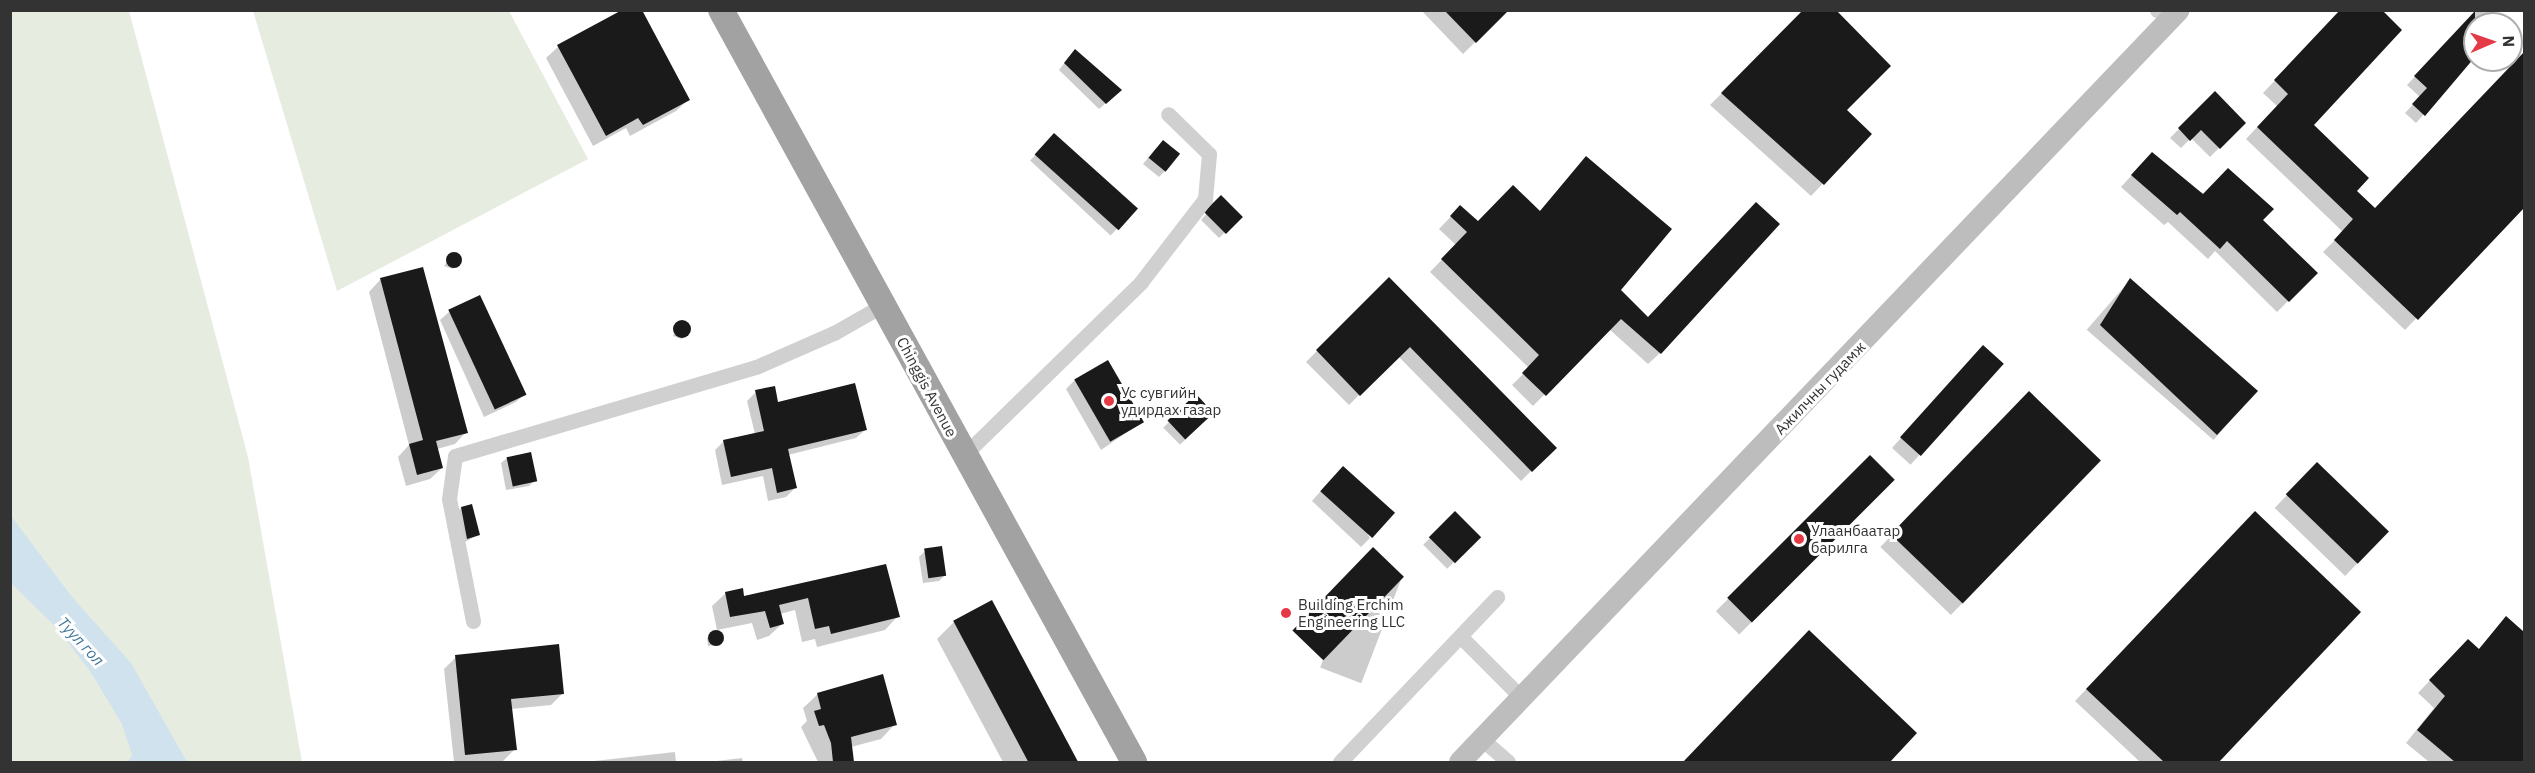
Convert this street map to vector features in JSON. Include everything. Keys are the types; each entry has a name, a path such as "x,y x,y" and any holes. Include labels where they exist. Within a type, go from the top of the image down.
{"highway":[{"name":"Chinggis Avenue","path":"721,10 1134,762"}],"main road":[{"name":"Ажилчны гудамж","path":"1460,762 2170,12"}],"street":[{"path":"964,455 1141,282 1205,199 1209,154 1168,114"},
{"path":"473,621 449,499 455,456 756,367 834,333 883,305"},
{"path":"1340,762 1462,638 1497,597"},
{"path":"1462,638 1522,698"},
{"path":"1483,740 1508,762"}],"shaded area":[{"path":"10,11 129,11 248,457 302,762 11,762"},
{"path":"253,11 509,11 588,159 337,291"}],"water":[{"name":"Туул гол","path":"11,516 72,597 131,663 187,762 128,762 132,755 122,724 90,671 57,628 11,583"}],"building":[{"path":"622,10 642,10 690,100 643,125 638,118 606,136 557,45"},
{"path":"1444,10 1509,10 1476,43"},
{"path":"1803,10 1836,10 1891,66 1847,110 1872,134 1824,185 1721,93"},
{"path":"2340,10 2382,10 2402,30 2314,125 2369,178 2357,191 2375,208 2505,72 2523,72 2524,52 2524,208 2418,320 2334,240 2353,219 2257,127 2288,94 2274,80"},
{"path":"2463,24 2463,71 2425,116 2412,104 2427,88 2414,76"},
{"path":"1075,49 1122,90 1106,104 1064,63"},
{"path":"2215,91 2246,123 2220,149 2201,130 2190,141 2178,128"},
{"path":"1054,133 1138,209 1119,230 1035,155"},
{"path":"1163,140 1180,154 1166,172 1149,158"},
{"path":"2152,152 2203,194 2228,168 2274,209 2263,220 2318,273 2289,302 2227,241 2220,249 2180,212 2177,215 2131,175"},
{"path":"1586,156 1672,229 1621,290 1648,317 1756,202 1780,224 1661,354 1621,319 1546,396 1522,373 1539,355 1441,259 1467,232 1450,216 1460,205 1478,221 1513,185 1540,211"},
{"path":"1221,195 1243,217 1226,234 1204,212"},
{"path":"454,252 460,254 462,260 460,266 454,268 448,266 446,260 448,254"},
{"path":"423,267 468,433 436,441 443,468 417,475 409,444 423,440 380,278"},
{"path":"1389,277 1557,448 1532,472 1410,347 1360,396 1316,350"},
{"path":"2130,278 2258,391 2217,435 2100,325"},
{"path":"480,295 526,395 495,409 448,310"},
{"path":"682,320 690,325 691,329 686,337 682,338 674,333 673,329 678,321"},
{"path":"1983,345 2004,364 1921,456 1900,437"},
{"name":"Ус сувгийн удирдах газар","path":"1108,360 1144,422 1110,442 1074,380"},
{"path":"855,383 867,430 788,449 797,488 777,493 772,468 731,477 723,440 764,431 755,390 775,386 778,402"},
{"path":"2029,391 2101,460 1963,604 1891,534"},
{"path":"1196,394 1214,413 1185,440 1167,421"},
{"path":"531,452 537,481 513,487 507,457"},
{"path":"1870,455 1895,480 1752,623 1727,598"},
{"path":"2317,462 2389,531 2358,564 2286,494"},
{"path":"1343,466 1395,513 1372,538 1320,491"},
{"path":"472,504 480,535 467,539 461,507"},
{"path":"1455,511 1481,537 1455,563 1429,537"},
{"path":"2255,511 2361,612 2219,762 2164,762 2086,689"},
{"path":"942,546 946,576 928,578 924,549"},
{"path":"1373,547 1404,577 1323,660 1292,630"},
{"path":"886,564 900,617 831,634 829,626 815,629 808,598 779,605 784,624 770,628 765,611 730,617 725,592 743,588 744,596"},
{"path":"992,600 1078,762 1028,762 953,621"},
{"path":"2506,616 2524,632 2524,762 2455,762 2417,730 2445,696 2429,680 2468,639 2479,649"},
{"path":"713,630 719,630 724,638 722,644 713,646 708,641 708,635"},
{"path":"1809,630 1917,733 1890,762 1683,762"},
{"path":"559,644 564,694 511,699 517,750 465,755 455,655"},
{"path":"883,674 897,725 851,737 854,762 833,762 831,743 824,725 819,726 814,711 821,709 817,693"}],"place":[{"name":"Ус сувгийн удирдах газар","path":"1109,401"},
{"name":"Улаанбаатар барилга","path":"1799,539"},
{"name":"Building Erchim Engineering LLC","path":"1286,613"}]}
